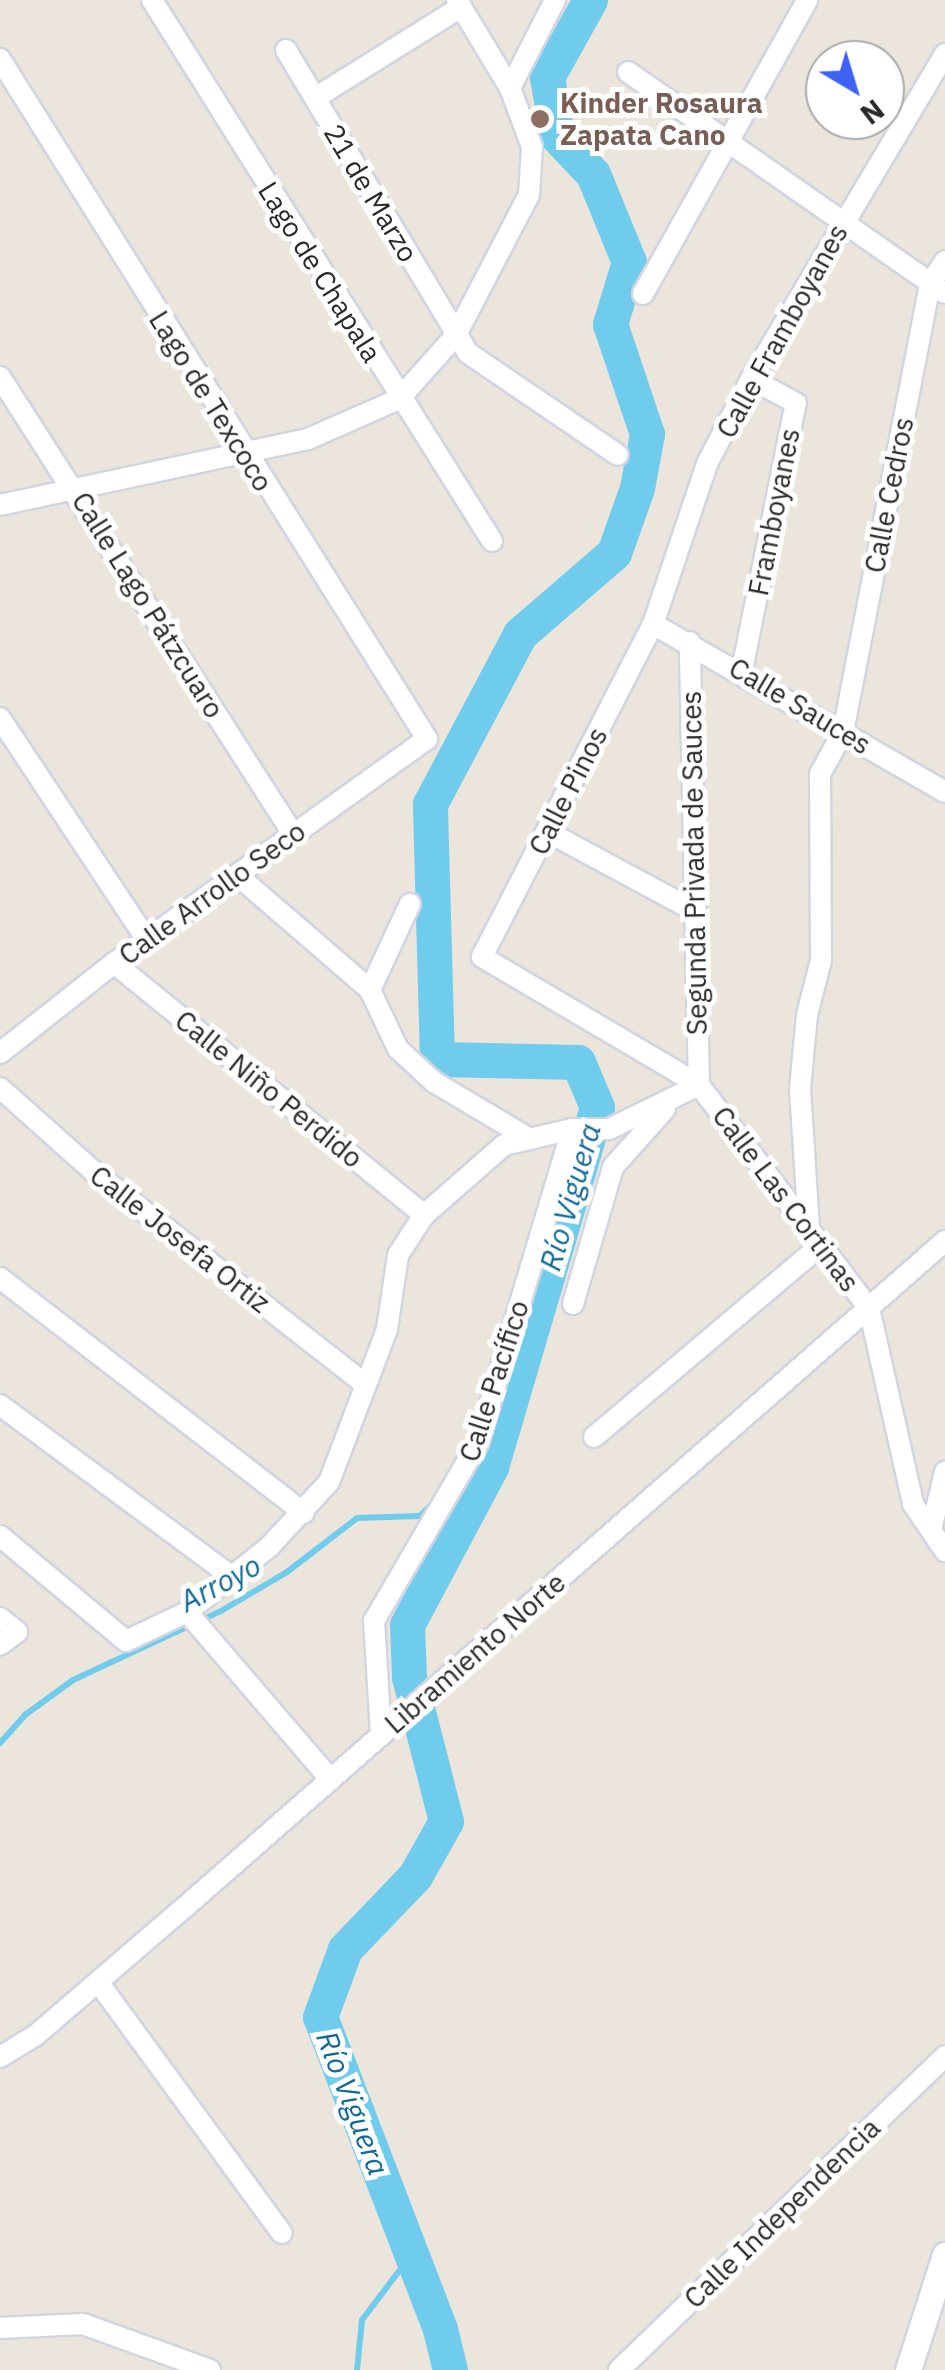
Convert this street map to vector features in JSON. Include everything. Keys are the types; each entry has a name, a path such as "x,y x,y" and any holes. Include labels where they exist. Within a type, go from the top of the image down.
{"street":[{"name":"Lago de Chapala","path":"152,0 399,399 492,541"},
{"path":"510,88 555,0"},
{"path":"643,294 808,0"},
{"path":"0,506 78,493 308,439 399,399 456,336 528,196 532,147 510,88 459,4 316,98"},
{"name":"21 de Marzo","path":"286,50 468,353 618,455"},
{"name":"Calle Framboyanes","path":"653,624 707,464 751,379 945,54"},
{"name":"Lago de Texcoco","path":"0,60 244,456 427,738"},
{"path":"628,72 938,288"},
{"name":"Calle Cedros","path":"815,1238 800,1088 807,1014 821,960 820,774 843,732 945,261"},
{"name":"Calle Lago Pátzcuaro","path":"0,377 294,834"},
{"name":"Framboyanes","path":"742,670 796,404 751,379"},
{"name":"Calle Sauces","path":"653,624 742,670 945,792"},
{"name":"Calle Pinos","path":"482,958 653,624"},
{"name":"Segunda Privada de Sauces","path":"690,642 692,909 699,1085"},
{"path":"0,718 146,940"},
{"name":"Calle Arrollo Seco","path":"0,1053 114,962 427,738"},
{"path":"548,832 692,909"},
{"path":"237,875 370,990 410,1060 434,1082 530,1139"},
{"path":"370,990 410,904"},
{"name":"Calle Las Cortinas","path":"482,958 699,1085 869,1308 913,1504 945,1551"},
{"name":"Calle Niño Perdido","path":"114,962 424,1215"},
{"path":"0,1536 126,1641 196,1620 228,1574 304,1513 329,1482 386,1329 398,1255 424,1215 504,1145 572,1129 610,1128 699,1085"},
{"name":"Calle Josefa Ortiz","path":"0,1088 100,1177 365,1384"},
{"path":"573,1304 613,1167 673,1100"},
{"name":"Calle Pacífico","path":"381,1735 374,1621 450,1499 478,1443 572,1129"},
{"path":"594,1438 815,1238"},
{"name":"Libramiento Norte","path":"0,2057 98,1982 945,1242"},
{"path":"0,1278 304,1513"},
{"path":"0,1406 228,1574"},
{"path":"931,1530 945,1472"},
{"path":"196,1620 331,1780"},
{"path":"98,1982 282,2234"},
{"name":"Calle Independencia","path":"619,2370 945,2056"},
{"path":"908,2370 945,2255"},
{"path":"0,2307 8,2326 83,2324 210,2370"}],"waterway":[{"name":"Río Viguera","path":"450,2370 440,2329 320,2017 345,1949 415,1876 446,1821 409,1677 407,1625 491,1467 597,1107 578,1062 437,1059 430,804 520,634 614,553 637,488 647,434 610,324 629,262 593,174 557,136 547,77 590,0"},
{"name":"Arroyo","path":"447,1499 467,1506"},
{"name":"Arroyo","path":"0,1743 25,1715 73,1680 221,1611 287,1572 357,1518 420,1516 433,1503"},
{"path":"357,2370 362,2320 412,2254"}],"place":[{"name":"Kinder Rosaura Zapata Cano","path":"540,119"}]}
